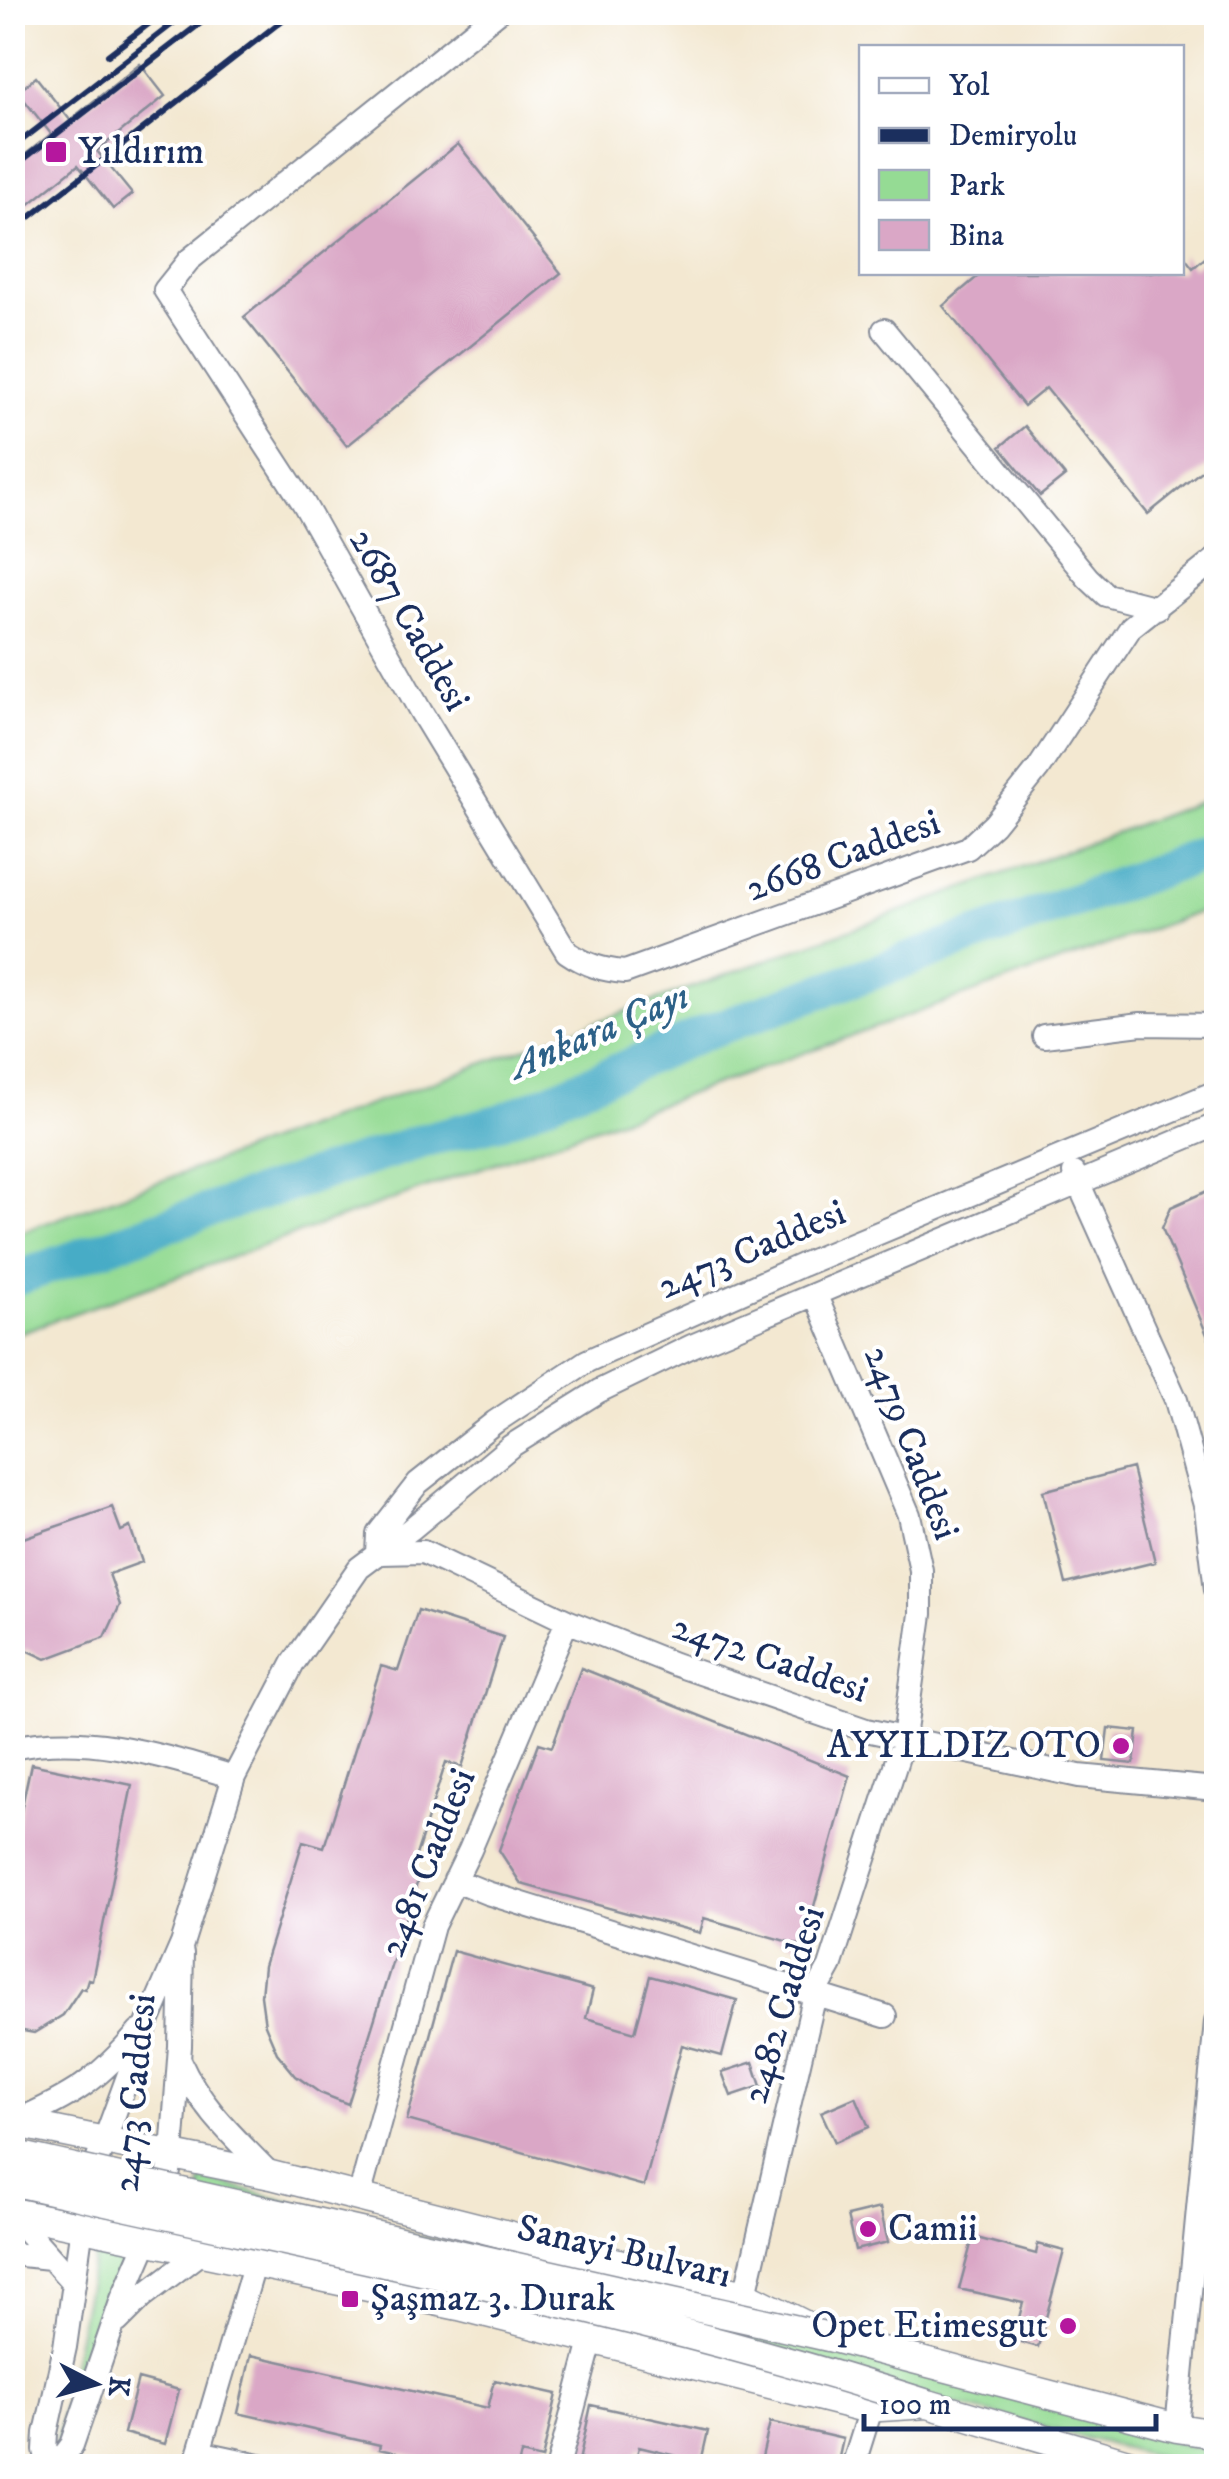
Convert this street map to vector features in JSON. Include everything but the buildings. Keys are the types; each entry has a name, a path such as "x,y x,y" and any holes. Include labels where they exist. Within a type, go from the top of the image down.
{"main road":[{"path":"13,2124 274,2175 745,2295 829,2337"},
{"path":"12,2199 27,2190 35,2167 32,2146 13,2124"},
{"name":"Sanayi Bulvarı","path":"12,2154 829,2337 1176,2428 1216,2434"},
{"path":"255,2262 238,2239 237,2217 254,2186 274,2175"},
{"name":"Sanayi Bulvarı","path":"12,2181 502,2288 787,2361 1138,2466"},
{"path":"12,2213 255,2262 592,2338 872,2410 928,2404"}],"street":[{"name":"2687 Caddesi","path":"498,12 189,260 165,290 304,504 421,712 567,952 584,964 604,970"},
{"path":"884,330 1088,578 1106,595 1157,608"},
{"name":"2668 Caddesi","path":"604,970 625,972 968,848 994,824 1038,769 1131,628 1216,560"},
{"path":"1044,1036 1141,1024 1216,1025"},
{"name":"2473 Caddesi","path":"377,1553 378,1534 418,1483 495,1422 587,1361 784,1273 1216,1092"},
{"name":"2473 Caddesi","path":"182,1944 179,2059 164,2202 112,2326 72,2445 52,2466 44,2450 46,2433 82,2226 104,2140 182,1944 234,1777 294,1662 354,1574 510,1446 576,1404 692,1346 1216,1125"},
{"path":"1067,1156 1207,1472 1206,1509 1216,1590"},
{"name":"2479 Caddesi","path":"816,1296 916,1538 921,1614 904,1738"},
{"name":"2472 Caddesi","path":"377,1553 423,1552 567,1621 674,1664 853,1726 1079,1776 1216,1790"},
{"name":"2481 Caddesi","path":"358,2197 428,1941 567,1621"},
{"name":"2482 Caddesi","path":"745,2295 814,1994 830,1967 904,1738"},
{"path":"12,1748 38,1742 80,1741 164,1757 234,1777"},
{"path":"455,1880 885,2016"},
{"path":"1176,2428 1212,2133 1216,2021"},
{"path":"13,2124 78,2092 100,2076 148,2022"},
{"path":"179,2059 202,2101 274,2175"},
{"path":"12,2213 74,2284"},
{"path":"112,2326 201,2252"},
{"path":"12,2254 50,2258"},
{"path":"255,2262 197,2459 264,2466"},
{"path":"558,2466 592,2338"},
{"path":"854,2466 872,2410"}],"green space":[{"path":"1216,796 1216,906 13,1335 13,1235"},
{"path":"202,2178 1216,2453 1216,2466 1195,2466 197,2211"},
{"path":"97,2242 131,2248 55,2448"}],"waterway":[{"name":"Ankara Çayı","path":"12,1280 218,1207 428,1139 501,1121 709,1031 1216,850"}],"railway":[{"path":"108,55 164,12"},
{"path":"12,148 188,12"},
{"path":"12,168 215,12"},
{"path":"12,231 293,12"}],"place":[{"name":"Yıldırım","path":"56,152"},
{"name":"AYYILDIZ OTO","path":"1121,1746"},
{"name":"Camii","path":"868,2229"},
{"name":"Şaşmaz 3. Durak","path":"350,2299"},
{"name":"Opet Etimesgut","path":"1068,2326"}]}
